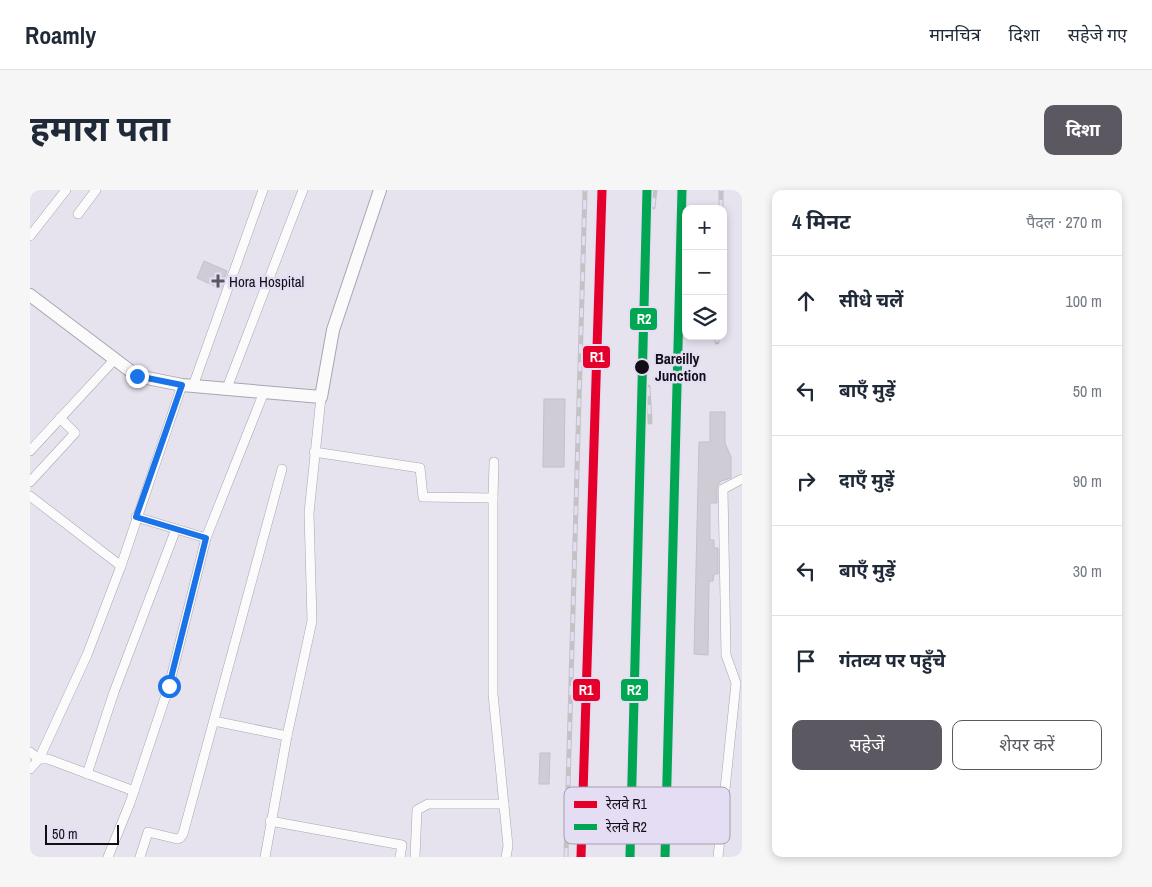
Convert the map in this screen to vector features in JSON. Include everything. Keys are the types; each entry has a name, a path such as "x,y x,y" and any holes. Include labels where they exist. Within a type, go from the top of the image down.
{"street":[{"path":"30,236 66,190"},
{"path":"78,214 96,190"},
{"path":"30,769 39,759 87,654 121,566 136,517 263,190"},
{"path":"227,388 303,190"},
{"path":"265,857 270,821 312,621 309,513 321,397 334,330 380,190"},
{"path":"30,295 137,376 187,385 321,397"},
{"path":"32,444 60,418 115,359"},
{"path":"108,857 134,791 169,686 206,538 264,392"},
{"path":"30,482 75,433 60,418"},
{"path":"314,452 420,468 423,497 493,498"},
{"path":"494,462 493,694 508,846 506,857"},
{"path":"140,857 148,832 177,839 182,836 282,469"},
{"path":"726,787 739,681 726,655 723,490 742,479"},
{"path":"30,496 121,566"},
{"path":"136,517 206,538"},
{"path":"87,774 114,692 176,529"},
{"path":"214,721 287,736"},
{"path":"30,752 39,759 48,760 134,791"},
{"path":"415,857 417,810 428,804 504,804"},
{"path":"270,821 402,845 415,844"},
{"path":"718,857 720,844"},
{"path":"400,857 402,845"}],"building":[{"path":"204,261 227,271 221,289 197,278"},
{"path":"544,399 565,399 564,467 543,467"},
{"path":"710,412 725,412 725,443 731,457 731,478 721,481 717,486 717,503 710,503 710,540 714,540 714,548 718,548 718,574 714,574 713,581 709,581 708,655 694,654 699,442 710,442"},
{"path":"540,753 550,753 549,784 539,784"}],"railway":[{"path":"568,787 585,190"},
{"path":"583,787 602,190"},
{"path":"632,787 647,190"},
{"path":"653,207 655,190"},
{"path":"667,787 682,190"},
{"path":"721,190 721,205"},
{"path":"648,387 650,422"},
{"path":"566,844 566,857"},
{"path":"581,844 581,857"},
{"path":"630,844 630,857"},
{"path":"665,844 665,857"}],"rail line":[{"name":"R1","path":"583,787 602,190"},
{"name":"R2","path":"632,787 647,190"},
{"name":"R2","path":"667,787 682,190"},
{"name":"R1","path":"581,844 581,857"},
{"name":"R2","path":"630,844 630,857"},
{"name":"R2","path":"665,844 665,857"}],"place":[{"name":"Hora Hospital","path":"218,281"},
{"name":"Bareilly Junction","path":"642,367"}],"route":[{"path":"137,376 182,385 136,517 206,538 169,686"}]}
